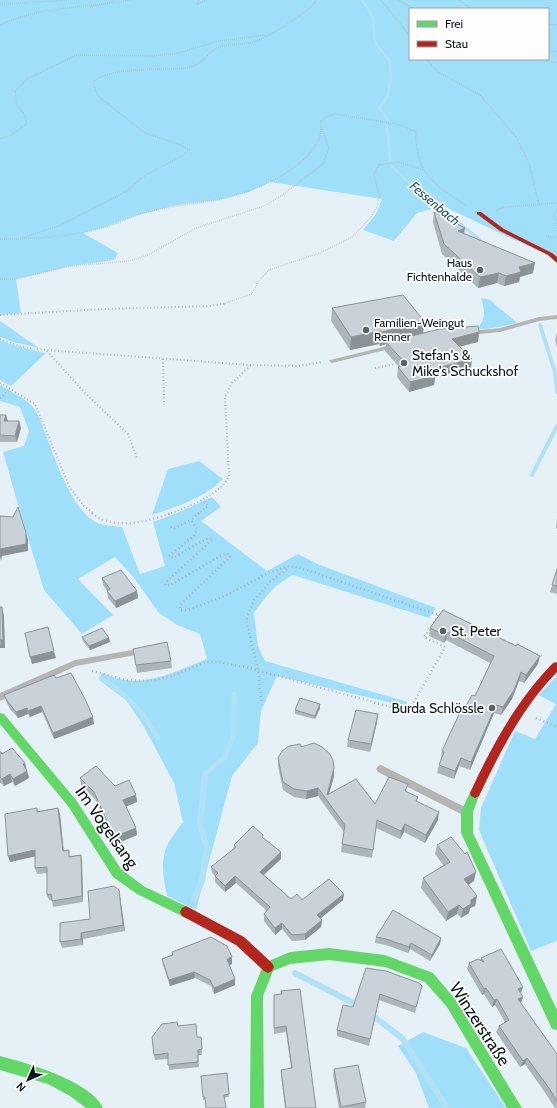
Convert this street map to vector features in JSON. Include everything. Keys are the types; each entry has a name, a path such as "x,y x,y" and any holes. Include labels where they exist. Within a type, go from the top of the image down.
{"street":[{"path":"479,213 502,230 550,254 557,261"},
{"path":"557,666 542,680 519,710 483,776 467,812 467,833 557,1024"},
{"name":"Im Vogelsang","path":"0,717 72,803 116,873 138,890 167,902 240,941 268,967"},
{"name":"Winzerstraße","path":"268,967 290,958 329,954 385,961 429,977 451,1003 515,1108"},
{"path":"257,1108 257,996 268,967"},
{"path":"0,1063 48,1076 69,1085 87,1098 96,1108"}],"lane":[{"path":"462,333 500,330 539,319 557,317"},
{"path":"332,361 400,345"},
{"path":"0,697 75,663 138,652"},
{"path":"381,769 467,812"}],"path":[{"path":"0,4 68,0"},
{"path":"0,25 39,13 110,3 115,0"},
{"path":"87,6 97,7 131,0"},
{"path":"199,0 197,4 207,0"},
{"path":"18,240 61,224 106,202 128,190 144,176 182,156 189,150 180,144 148,134 138,129 124,115 114,110 98,96 94,88 94,81 101,76 116,73 191,67 198,64 215,49 231,44 259,40 299,16 315,4 317,0"},
{"path":"381,0 409,35"},
{"path":"398,0 412,8"},
{"path":"459,0 470,8"},
{"path":"0,139 11,135 26,124 25,115 16,104 15,92 28,78 76,55 153,56 178,53 219,42 266,35"},
{"path":"427,60 438,72 480,94 516,137 529,163 539,205"},
{"path":"545,60 557,63"},
{"path":"0,279 16,279 71,266 128,261 148,255 196,228 264,206 281,196 323,164 329,148 322,129 321,120 335,114 402,125 416,132 417,154 428,177 448,193 479,213 507,207 557,203"},
{"path":"0,239 18,240 83,233 105,227 134,216 177,205 218,200 249,192 270,182 299,163 313,149 322,129"},
{"path":"0,316 103,309 211,306 230,302 252,294 258,282 268,270 320,252 352,237 371,217 377,207 379,196 374,174 379,165 398,162 424,170"},
{"path":"557,209 552,215 557,226"},
{"path":"0,339 23,347 46,350 252,365 298,366 332,361"},
{"path":"46,350 83,391 128,434 136,458"},
{"path":"163,359 164,405"},
{"path":"375,368 396,364"},
{"path":"0,383 35,404 70,488 84,506 100,520 120,524 155,519 178,511 209,496 227,481 229,475 224,397 226,388 240,373 252,365"},
{"path":"0,398 10,389"},
{"path":"172,527 173,529 191,520 208,506 202,500"},
{"path":"191,520 197,530 194,536 170,555 170,557 173,558 206,539 212,538 212,540 166,582 165,585 170,585 222,555 227,553 230,557 180,605 180,610 188,610 225,596 268,573 290,566 301,568 447,618"},
{"path":"261,701 258,670 246,620 254,600 271,581 290,566"},
{"path":"75,663 102,675 126,682 146,682 171,677 207,662 258,670 398,709 410,710 445,647 424,637 439,615"},
{"path":"498,638 520,647"},
{"path":"528,650 550,659"}],"shaded area":[{"path":"0,0 557,0 557,258 512,239 443,206 417,213 394,241 363,230 376,214 382,199 270,182 249,192 218,200 177,205 134,216 105,227 83,233 118,253 114,260 71,266 16,279 21,313 0,315"},
{"path":"481,298 490,300 517,323 476,330 482,322 484,315"},
{"path":"0,321 39,348 13,342 0,337"},
{"path":"0,340 16,346 46,353 11,386 0,380"},
{"path":"0,385 24,399 36,412 66,484 81,508 89,517 98,523 122,527 140,574 165,566 153,522 212,497 221,507 201,521 267,571 298,554 320,565 455,615 436,608 429,618 293,575 281,582 266,596 254,613 258,646 265,661 408,702 405,706 277,676 261,711 258,743 232,776 196,910 167,896 165,886 163,860 165,851 183,822 174,783 143,725 126,700 99,680 102,673 118,679 131,681 153,678 176,672 207,659 200,634 177,625 159,613 134,578 115,557 78,579 113,615 82,634 44,590 3,452 24,446 29,431 20,407 0,401"},
{"path":"199,461 223,479 216,486 199,497 152,515 168,469"},
{"path":"557,676 557,941 531,951 479,830 481,808 515,731 535,739 556,704 538,695"},
{"path":"423,1032 466,1048 506,1108 429,1108 416,1073 398,1046"}],"building":[{"path":"434,212 465,228 458,231 535,263 519,267 521,272 506,276 499,273 480,277 444,244"},
{"path":"403,295 424,321 382,332 380,331 351,337 332,308"},
{"path":"478,326 479,332 452,339 472,359 430,370 435,376 410,382 398,367 407,365 386,342 440,329"},
{"path":"0,415 6,415 4,421 19,421 15,436 0,435"},
{"path":"18,507 26,533 26,544 0,549 0,516 13,517"},
{"path":"557,569 557,586 552,585"},
{"path":"121,570 137,591 115,601 107,591 110,589 102,578"},
{"path":"0,607 2,607 3,640 0,640"},
{"path":"443,610 516,646 517,644 540,656 526,675 521,672 514,690 503,707 496,705 471,762 461,758 455,771 439,765 444,752 442,751 461,710 463,711 472,695 475,696 494,656 447,632 445,635 430,628"},
{"path":"48,627 54,651 30,657 25,633"},
{"path":"102,628 109,638 89,646 82,637"},
{"path":"167,642 171,661 136,665 133,649"},
{"path":"71,673 93,717 53,733 41,706 28,711 27,708 16,712 4,695 54,675 56,678"},
{"path":"300,698 320,704 315,716 295,710"},
{"path":"356,710 378,714 371,744 348,740"},
{"path":"314,743 329,753 333,760 334,768 327,795 356,779 375,804 389,777 408,784 405,791 418,797 416,801 439,812 426,835 405,824 401,831 377,820 373,850 342,844 345,825 318,788 307,791 294,789 283,782 278,758 282,751 289,746 300,744 301,747"},
{"path":"12,748 25,763 23,764 27,771 13,779 10,774 2,779 0,777 0,752 2,754"},
{"path":"96,766 115,786 129,780 136,795 123,800 136,828 114,837 94,792 80,778"},
{"path":"37,808 37,812 58,808 63,851 69,850 69,857 81,855 82,896 52,901 51,894 47,895 47,867 35,868 35,850 8,856 5,814"},
{"path":"253,826 263,835 262,837 281,852 260,872 291,899 297,894 302,900 329,879 344,894 317,915 322,920 305,934 292,935 282,923 275,928 264,914 270,907 235,876 225,886 215,876 218,873 211,867 236,847 234,845"},
{"path":"451,837 465,854 467,852 476,872 464,879 477,896 471,900 471,904 463,909 459,905 448,912 423,878 450,862 437,845"},
{"path":"114,886 119,890 123,925 81,933 81,939 60,942 60,923 90,919 88,891"},
{"path":"393,910 441,938 432,955 411,943 409,947 376,937"},
{"path":"211,937 227,946 232,957 227,959 235,979 214,988 210,980 194,972 169,980 162,959 173,955 172,952"},
{"path":"501,949 523,987 518,989 523,997 518,999 557,1054 557,1101 527,1058 523,1061 499,1026 509,1020 497,999 494,1000 486,988 484,989 469,963 478,959 484,962 481,958"},
{"path":"366,968 386,971 419,983 422,986 416,1007 380,994 370,1039 337,1030 343,1005 353,1007"},
{"path":"300,989 316,1108 286,1108 281,1070 292,1068 286,1026 274,1028 274,995 282,994 281,991"},
{"path":"177,1022 178,1026 196,1024 197,1037 201,1037 202,1049 198,1050 198,1062 168,1065 168,1053 154,1055 152,1037 162,1024"},
{"path":"358,1065 366,1102 341,1107 334,1069"},
{"path":"227,1073 229,1094 224,1095 226,1108 206,1108 205,1097 203,1097 201,1076"}],"waterway":[{"name":"Fessenbach","path":"361,0 368,8 373,18 375,43 390,61 391,77 388,95 379,108 388,120"},
{"name":"Fessenbach","path":"387,126 388,135"},
{"name":"Fessenbach","path":"388,134 390,160"},
{"name":"Fessenbach","path":"392,166 407,181 479,239"},
{"name":"Fessenbach","path":"540,325 555,372 557,392"},
{"name":"Fessenbach","path":"532,475 557,426"},
{"path":"101,678 134,704 147,720 158,738"},
{"name":"Fessenbach","path":"205,777 205,774 225,757 233,736 234,694"},
{"name":"Fessenbach","path":"194,900 202,881 207,849 200,824 205,777"},
{"name":"Fessenbach","path":"295,973 359,1006"},
{"name":"Fessenbach","path":"372,1015 402,1038 444,1103 445,1108"}],"traffic: fast":[{"path":"0,717 72,803 117,873 124,880 141,891 186,912"},
{"path":"475,793 467,812 467,833 557,1024"},
{"path":"257,1108 257,996 268,967 290,958 329,954 385,961 429,977 451,1003 515,1108"},
{"path":"0,1063 39,1074 63,1084 75,1091 96,1108"}],"traffic: jam":[{"path":"479,213 502,230 550,254 557,261"},
{"path":"475,793 500,742 520,709 544,679 557,666"},
{"path":"186,912 240,941 268,967"}],"place":[{"name":"Haus Fichtenhalde","path":"480,270"},
{"name":"Familien-Weingut Renner","path":"366,330"},
{"name":"Stefan's & Mike's Schuckshof","path":"404,363"},
{"name":"St. Peter","path":"443,631"},
{"name":"Burda Schlössle","path":"492,708"}]}
